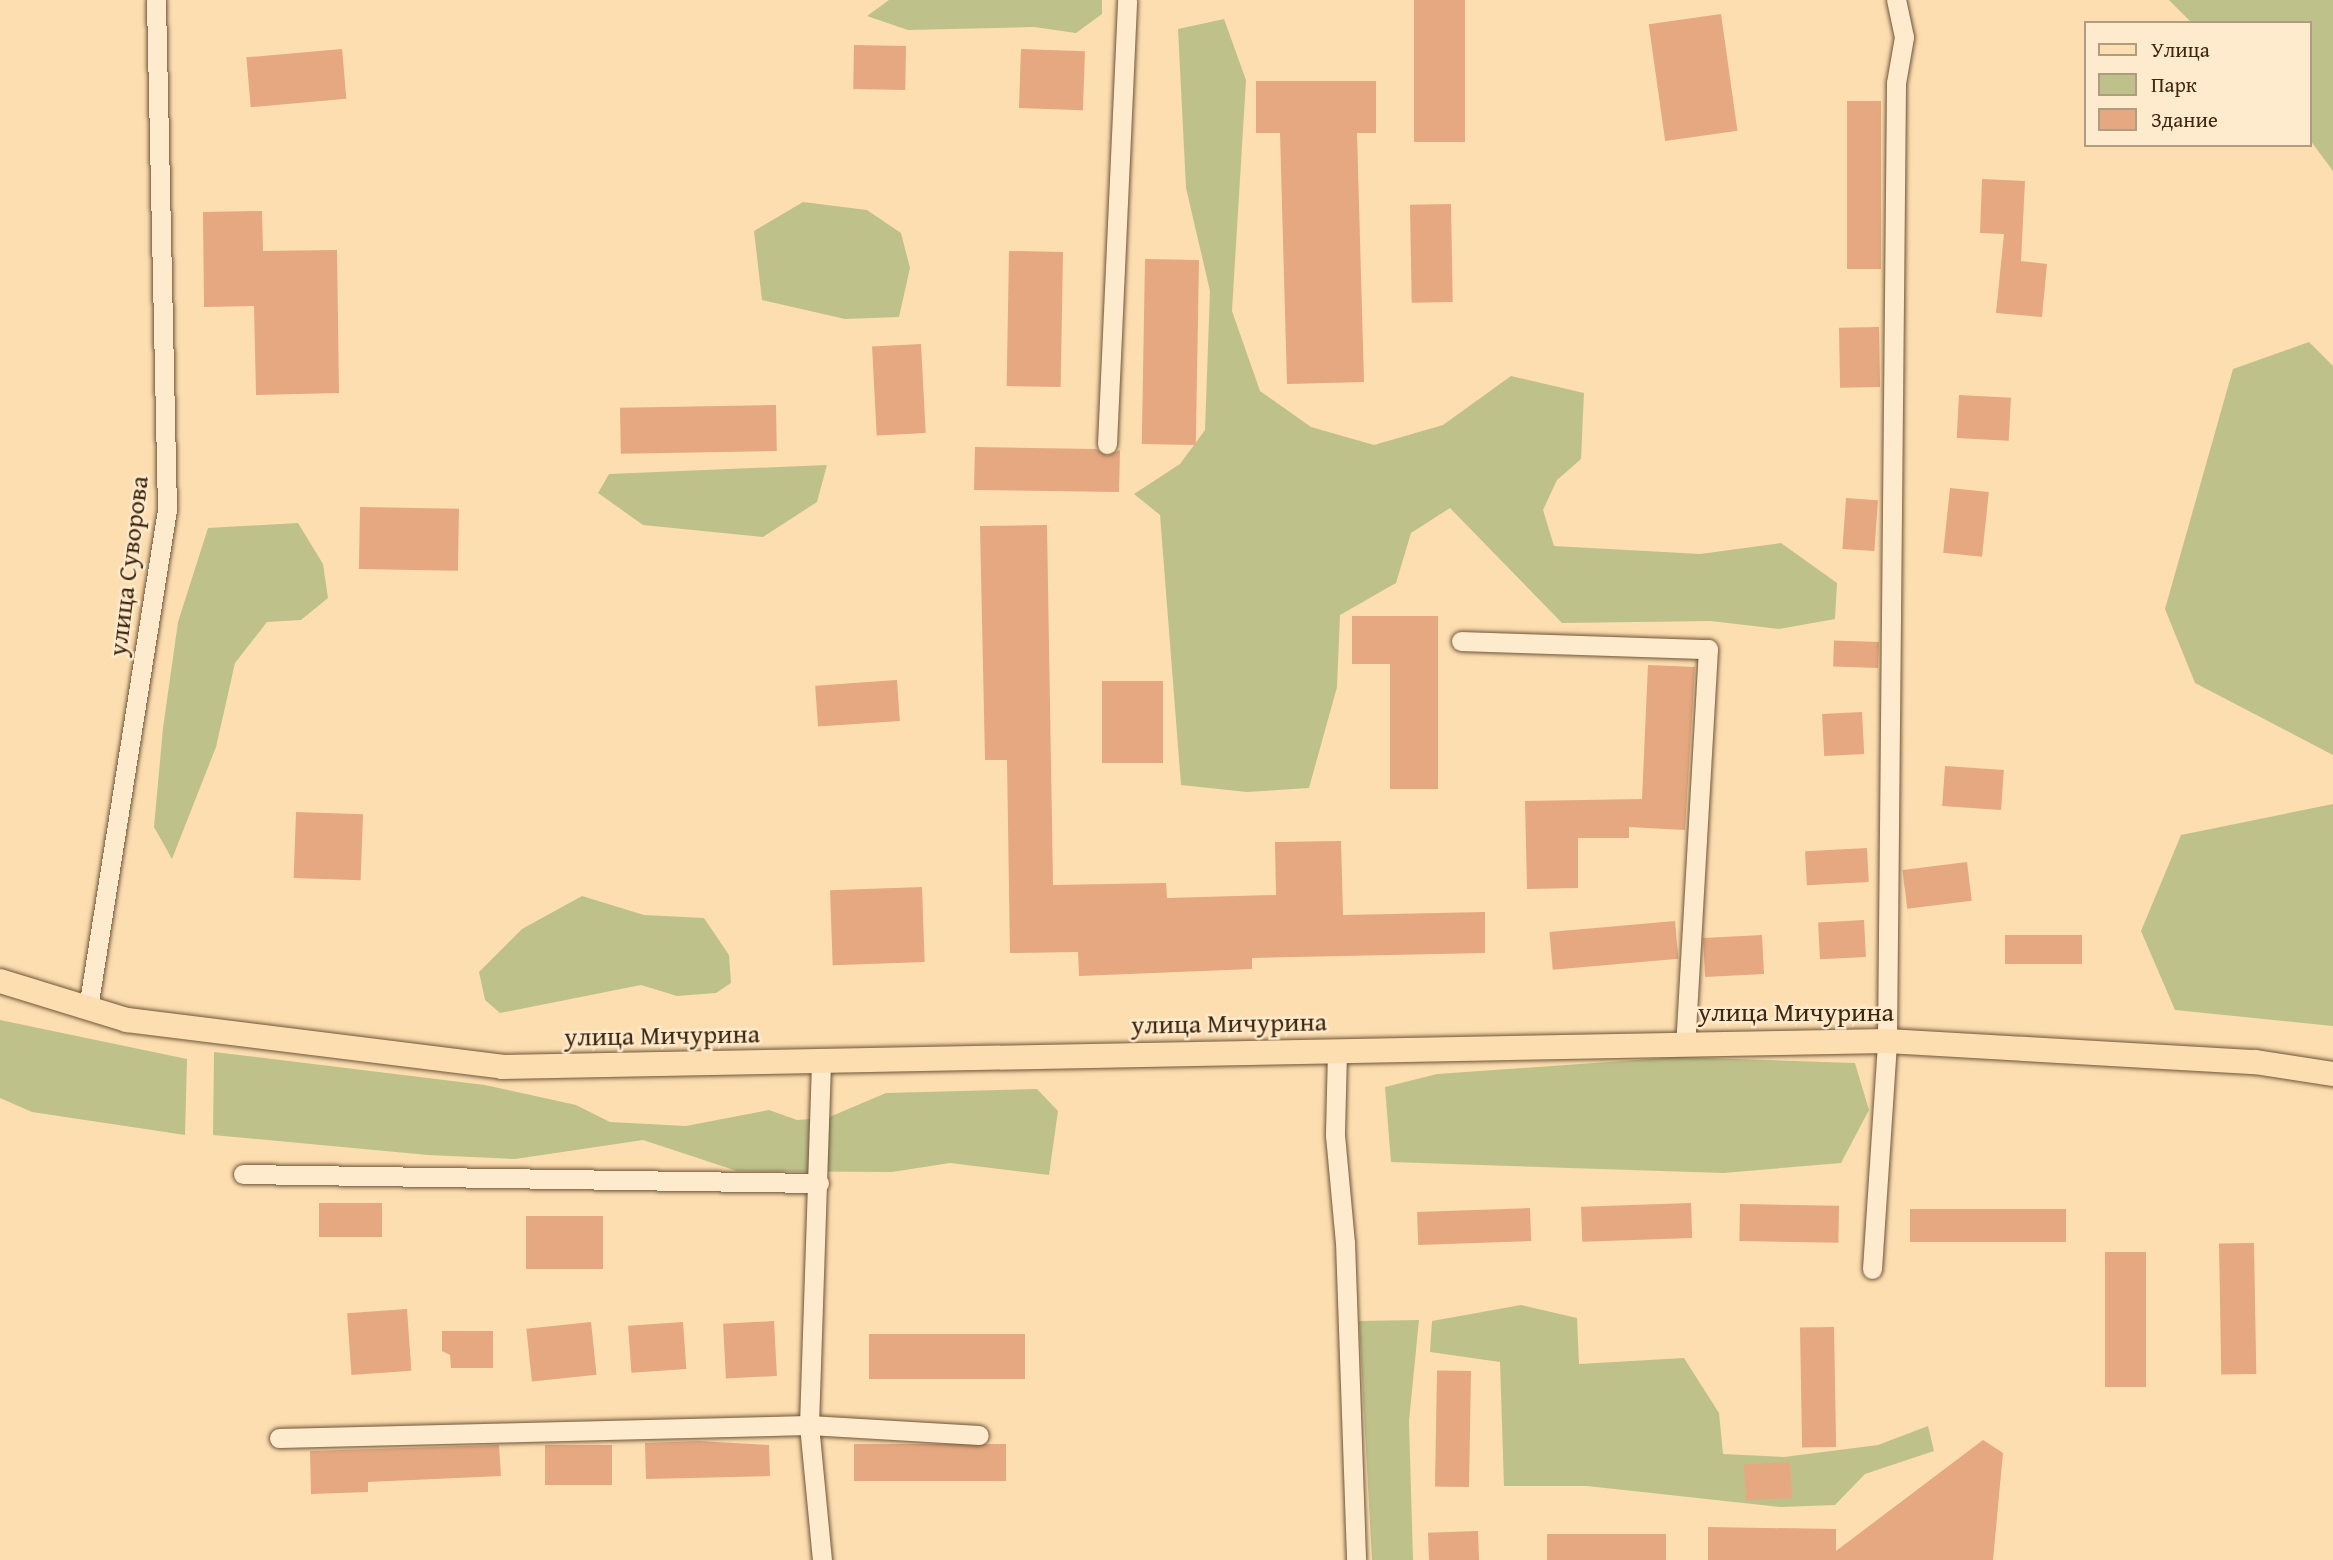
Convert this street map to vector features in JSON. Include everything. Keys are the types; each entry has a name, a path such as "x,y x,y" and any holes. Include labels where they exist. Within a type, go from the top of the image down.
{"main road":[{"name":"улица Мичурина","path":"0,981 127,1020 502,1067 1887,1041 2255,1062 2333,1074"}],"street":[{"name":"улица Суворова","path":"88,1008 167,510 156,0"},
{"path":"1107,444 1127,0"},
{"path":"1872,1269 1887,1041 1896,83 1904,37 1896,0"},
{"path":"1461,641 1708,649 1685,1043"},
{"path":"1337,1051 1335,1135 1356,1560"},
{"path":"821,1063 809,1425 822,1560"},
{"path":"243,1174 819,1183"},
{"path":"279,1438 809,1425 979,1435"}],"green space":[{"path":"889,0 1102,0 1102,14 1076,33 1034,27 908,30 867,16"},
{"path":"2169,0 2333,0 2333,171 2312,143 2312,21 2190,21"},
{"path":"1224,19 1246,80 1232,311 1260,391 1311,427 1374,445 1443,425 1511,376 1584,393 1581,459 1557,480 1543,510 1554,546 1700,554 1781,543 1837,583 1835,619 1779,629 1711,621 1562,623 1450,508 1411,533 1396,583 1340,615 1337,687 1309,788 1247,792 1181,785 1160,515 1134,494 1180,464 1205,430 1210,291 1186,188 1178,29"},
{"path":"803,202 867,210 901,233 910,268 899,317 845,319 762,300 754,231"},
{"path":"2309,342 2333,366 2333,755 2195,683 2165,609 2233,369"},
{"path":"827,465 817,502 763,537 643,525 598,493 609,474"},
{"path":"298,523 323,564 328,598 301,620 267,622 235,663 216,747 172,859 154,827 163,728 178,622 208,528"},
{"path":"2333,804 2333,1026 2175,1010 2141,931 2181,835"},
{"path":"582,896 644,915 704,918 729,955 731,983 716,993 677,996 641,985 500,1013 485,1000 479,972 522,929"},
{"path":"0,1020 187,1059 185,1135 32,1112 0,1098"},
{"path":"214,1052 485,1085 576,1105 610,1122 686,1126 769,1110 797,1120 827,1118 886,1093 1037,1089 1058,1111 1049,1175 950,1163 892,1172 737,1171 643,1140 515,1159 428,1155 213,1135"},
{"path":"1679,1057 1855,1063 1869,1110 1841,1163 1723,1173 1391,1162 1385,1087 1437,1074"},
{"path":"1521,1305 1577,1318 1579,1364 1684,1358 1719,1413 1723,1454 1784,1457 1878,1445 1928,1426 1934,1451 1865,1474 1835,1505 1781,1507 1587,1486 1504,1486 1500,1362 1430,1352 1432,1321"},
{"path":"1419,1320 1409,1421 1413,1560 1372,1560 1359,1321"}],"building":[{"path":"1414,0 1465,0 1465,142 1414,142"},
{"path":"1721,14 1737,131 1665,141 1649,24"},
{"path":"854,45 906,46 905,90 853,89"},
{"path":"342,49 346,99 251,107 246,57"},
{"path":"1021,49 1085,51 1083,110 1019,108"},
{"path":"1256,81 1376,81 1376,133 1357,133 1364,382 1287,384 1280,133 1256,133"},
{"path":"1847,101 1881,101 1881,269 1847,269"},
{"path":"1982,179 2025,181 2021,261 2047,264 2042,317 1996,313 2004,234 1980,233"},
{"path":"1451,204 1453,302 1412,303 1410,205"},
{"path":"262,211 263,251 337,250 339,393 256,395 254,306 204,307 203,212"},
{"path":"1009,251 1063,252 1061,387 1007,386"},
{"path":"1145,259 1199,260 1196,445 1142,444"},
{"path":"1879,327 1880,387 1840,388 1839,328"},
{"path":"921,344 926,433 877,435 872,347"},
{"path":"1959,395 2011,398 2009,441 1957,438"},
{"path":"776,405 777,451 621,454 620,408"},
{"path":"975,447 1096,449 1107,456 1120,450 1119,492 974,490"},
{"path":"1950,488 1989,492 1982,557 1943,553"},
{"path":"1846,498 1878,500 1874,551 1842,549"},
{"path":"360,507 459,509 458,571 359,569"},
{"path":"1047,525 1053,885 1166,883 1167,898 1276,895 1275,842 1341,841 1343,915 1485,912 1485,953 1252,958 1252,969 1079,976 1078,952 1010,953 1007,760 985,760 980,526"},
{"path":"1352,616 1438,616 1438,789 1390,789 1390,664 1352,664"},
{"path":"1834,640 1879,642 1878,668 1833,666"},
{"path":"1648,665 1695,667 1685,830 1629,827 1629,838 1578,838 1578,888 1527,889 1525,801 1642,799"},
{"path":"897,680 900,721 818,727 815,686"},
{"path":"1102,681 1163,681 1163,763 1102,763"},
{"path":"1862,712 1864,754 1824,756 1822,714"},
{"path":"1945,766 2004,770 2001,810 1942,806"},
{"path":"296,812 363,814 361,880 294,878"},
{"path":"1867,848 1869,882 1807,885 1805,851"},
{"path":"1967,862 1972,901 1907,909 1902,870"},
{"path":"922,887 925,962 833,965 830,890"},
{"path":"1864,920 1866,957 1820,959 1818,922"},
{"path":"1675,921 1678,959 1553,970 1549,932"},
{"path":"1762,935 1764,974 1705,977 1703,938"},
{"path":"2005,935 2082,935 2082,964 2005,964"},
{"path":"319,1203 382,1203 382,1237 319,1237"},
{"path":"1691,1203 1692,1238 1582,1242 1581,1207"},
{"path":"1740,1204 1839,1206 1838,1243 1739,1241"},
{"path":"1530,1208 1531,1241 1418,1245 1417,1212"},
{"path":"1910,1209 2066,1209 2066,1242 1910,1242"},
{"path":"526,1216 603,1216 603,1269 526,1269"},
{"path":"2254,1243 2256,1374 2221,1375 2219,1244"},
{"path":"2105,1252 2146,1252 2146,1387 2105,1387"},
{"path":"407,1309 411,1371 351,1375 347,1313"},
{"path":"774,1321 777,1376 726,1379 723,1324"},
{"path":"591,1322 597,1375 532,1382 526,1329"},
{"path":"683,1322 686,1369 631,1373 628,1326"},
{"path":"1834,1327 1836,1447 1802,1448 1800,1328"},
{"path":"442,1331 493,1331 493,1368 451,1368 450,1355 442,1351"},
{"path":"869,1334 1025,1334 1025,1379 869,1379"},
{"path":"1437,1370 1471,1371 1469,1487 1435,1486"},
{"path":"1983,1440 2003,1453 1993,1560 1708,1560 1708,1527 1836,1529 1836,1551"},
{"path":"699,1441 769,1445 770,1476 646,1479 645,1443"},
{"path":"854,1444 1006,1444 1006,1481 854,1481"},
{"path":"499,1445 501,1476 368,1482 368,1492 311,1494 310,1451"},
{"path":"545,1445 612,1445 612,1485 545,1485"},
{"path":"1790,1462 1792,1498 1746,1500 1744,1464"},
{"path":"1478,1531 1479,1560 1429,1560 1428,1533"},
{"path":"1547,1534 1666,1534 1666,1560 1547,1560"}]}
